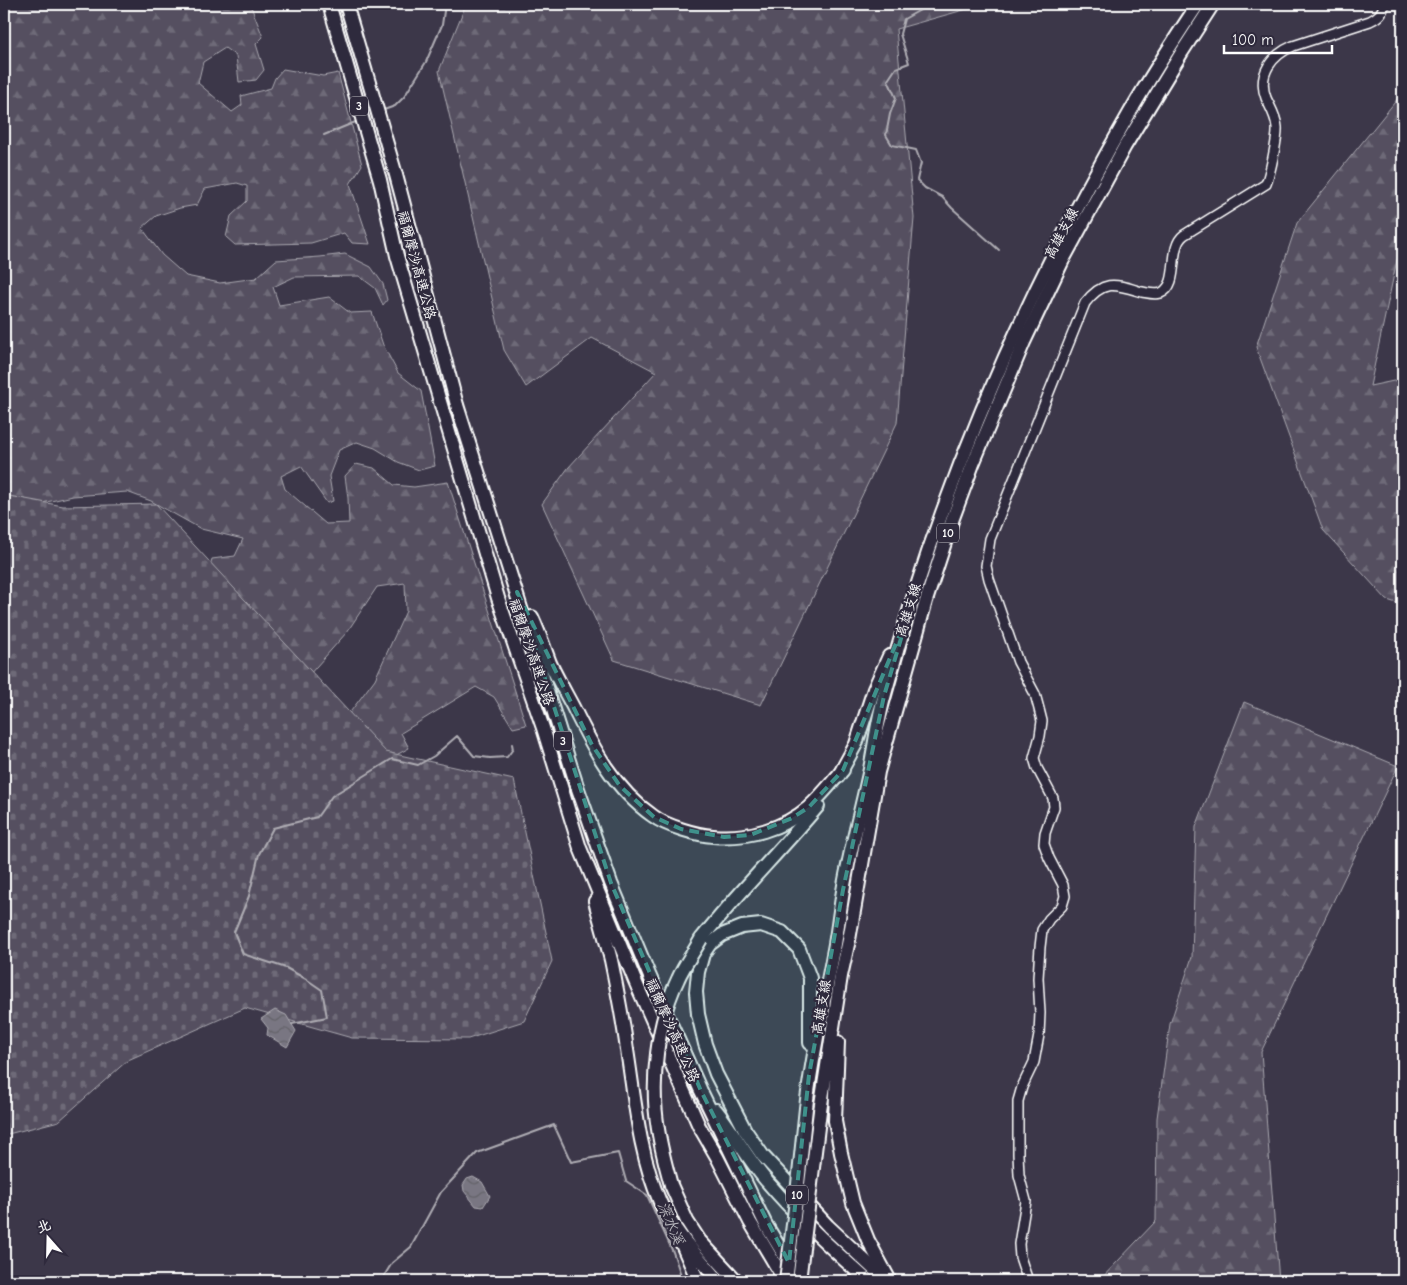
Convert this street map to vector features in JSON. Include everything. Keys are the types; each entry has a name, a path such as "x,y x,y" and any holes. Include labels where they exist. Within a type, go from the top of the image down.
{"highway":[{"name":"福爾摩沙高速公路","path":"328,4 380,180 397,256 498,598 543,728 580,848 635,981 699,1126 750,1222 785,1281"},
{"name":"福爾摩沙高速公路","path":"346,4 396,175 456,405 517,592 577,786 611,883 650,977 701,1091 766,1226 799,1281"},
{"name":"高雄支線","path":"785,1281 798,1184 809,1075 835,945 843,890 884,696 934,534 963,456 1020,321 1082,200 1129,114 1198,4"},
{"name":"高雄支線","path":"799,1281 820,1111 878,772 926,601 973,464 1031,327 1080,226 1125,146 1213,4"},
{"path":"517,592 528,608 551,665 592,745 620,786 654,817 682,829 706,836 750,835 770,829 809,807 842,770"},
{"path":"737,1281 700,1241 687,1221 671,1185 660,1146 655,1085 657,1050 665,1012 678,979 701,939 727,907 822,801 842,770 856,744 874,689 908,615"},
{"path":"580,848 610,959 627,1050 634,1103 647,1166 660,1202 677,1233 698,1281"},
{"path":"809,1075 810,978 798,949 782,932 761,925 742,927 722,935 710,944 703,954 698,972 696,992 698,1014 705,1044 716,1074 745,1130 763,1156 828,1226 885,1281"},
{"path":"842,976 845,989 838,1042 835,1121 846,1179 853,1203 868,1240 890,1281"},
{"path":"701,1091 770,1185 828,1246 868,1281"},
{"path":"677,1233 720,1281"}],"street":[{"path":"1028,1281 1020,1257 1019,1244 1026,1201 1019,1175 1018,1101 1022,1087 1034,1062 1039,1035 1038,978 1042,930 1049,919 1062,906 1065,896 1063,885 1044,844 1045,834 1054,807 1053,798 1034,758 1040,736 1041,715 1035,694 1018,662 989,579 986,566 990,539 1085,304 1092,294 1100,288 1109,285 1152,294 1160,293 1168,288 1178,240 1266,184 1277,130 1272,109 1266,96 1263,79 1266,68 1282,50 1379,17 1384,4"}],"highlighted area":[{"path":"517,592 592,745 620,786 654,817 681,829 724,837 750,835 792,818 809,807 843,770 908,615 884,696 843,890 809,1075 789,1263 701,1091 611,883"}],"green space":[{"path":"4,4 250,4 263,37 256,44 264,70 256,80 239,82 236,56 225,48 203,62 198,83 232,112 242,105 241,96 271,88 275,78 283,69 323,76 338,73 362,165 350,184 370,244 352,243 344,233 311,243 235,245 226,237 231,216 247,201 247,186 237,183 205,189 197,205 180,208 156,216 142,228 162,255 186,276 220,283 256,278 276,260 345,254 371,267 383,284 387,300 383,305 375,288 359,276 294,277 273,287 279,305 329,297 350,313 372,312 383,345 398,373 421,391 435,466 419,470 398,462 375,448 357,442 339,450 329,476 333,501 327,503 301,466 281,476 285,489 326,524 349,523 345,476 356,464 374,468 394,485 414,487 448,482 526,725 513,728 494,697 476,687 401,733 409,748 344,784 321,751 375,679 406,611 405,583 377,587 347,632 301,684 206,580 212,559 235,556 243,539 201,529 151,501 127,492 73,496 29,506 4,528"},
{"path":"466,4 985,4 896,29 914,218 897,423 761,705 614,660 542,504 568,468 656,372 592,338 526,387 504,350 439,71"},
{"path":"1403,92 1403,249 1397,260 1370,386 1403,379 1403,605 1387,600 1323,530 1256,347 1297,223"},
{"path":"4,495 63,506 156,504 386,752 514,780 552,961 524,1021 468,1039 352,1038 245,1008 128,1060 59,1121 4,1135"},
{"path":"1244,702 1398,766 1261,1052 1279,1281 1099,1281 1156,1221 1157,1118 1170,1024 1192,957 1196,827"}],"water":[{"path":"275,1010 286,1015 296,1031 287,1047 267,1035 268,1028 261,1019"},
{"path":"473,1177 482,1182 490,1196 483,1207 476,1206 464,1191 463,1185 467,1179"}],"waterway":[{"path":"381,111 395,106 404,97 426,62 442,25 445,4"},
{"path":"918,4 922,9 904,19 900,34 909,63 896,68 888,80 896,98 890,114 886,135 892,145 916,150 921,163 917,180 925,188 942,197 999,250"},
{"path":"324,135 358,121"},
{"path":"292,1024 327,1017 322,990 286,968 243,954 234,932 249,896 259,854 273,828 317,817 332,796 392,759 418,765 434,756 457,736 474,756 490,758 507,757 513,749 512,744"},
{"name":"深水溪","path":"381,1281 392,1263 411,1247 441,1192 477,1153 554,1125 571,1162 618,1153 626,1181 647,1195 673,1252 683,1281"}]}
